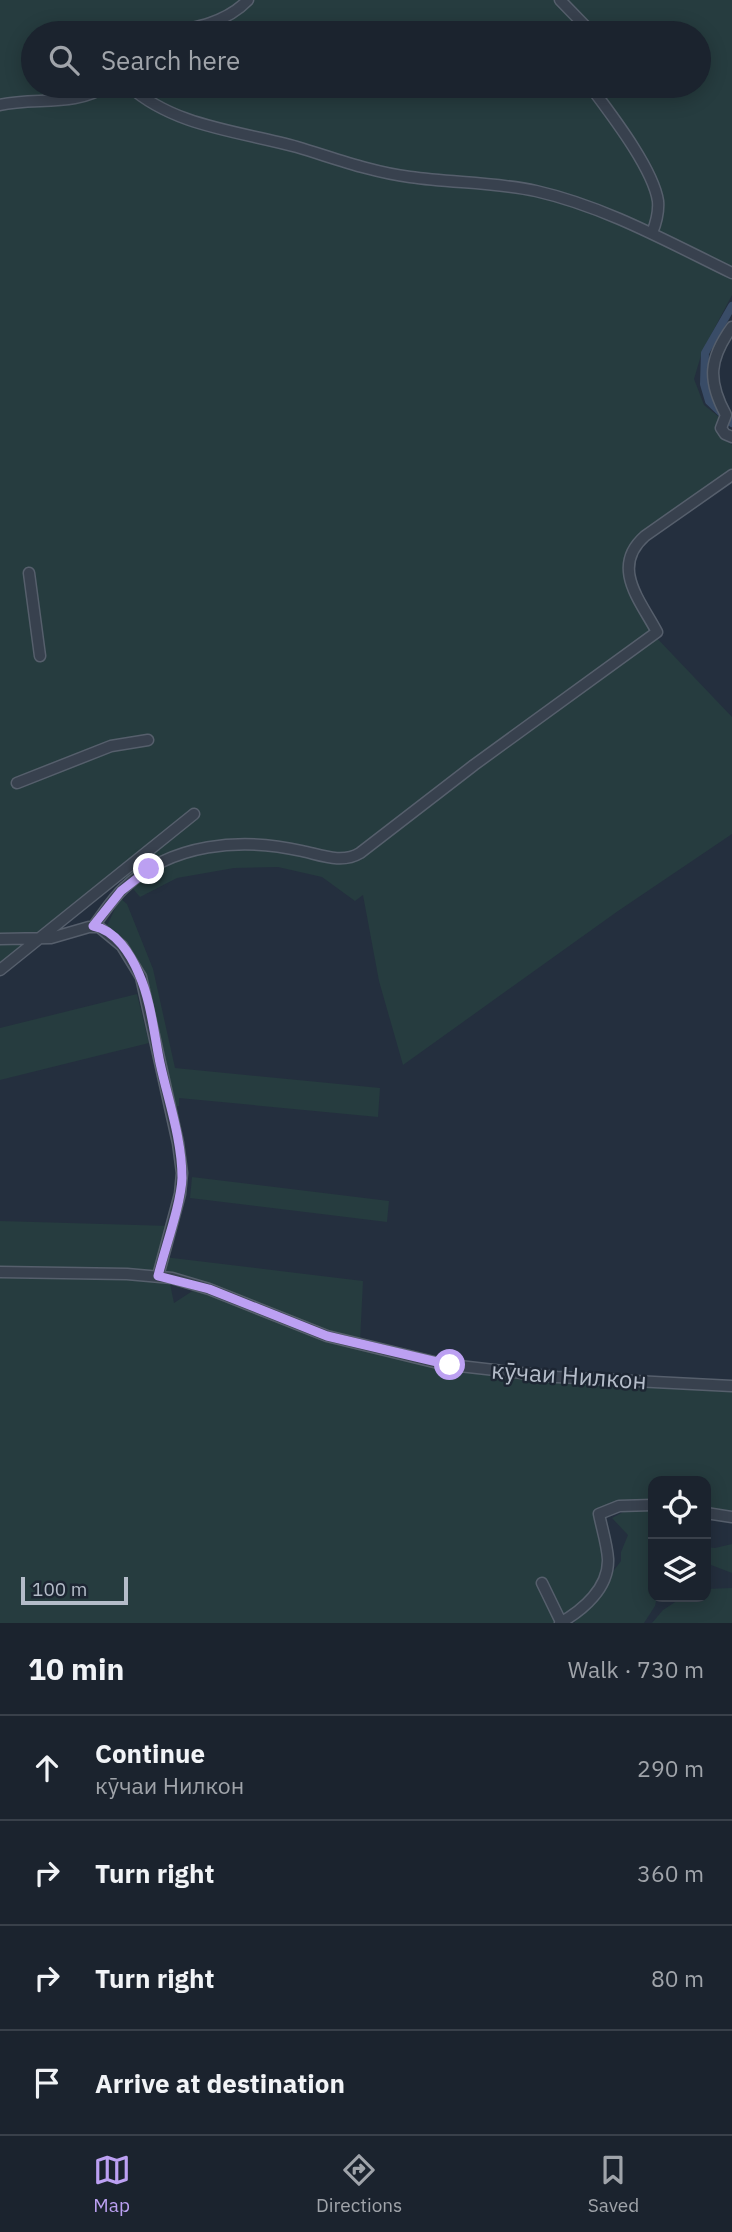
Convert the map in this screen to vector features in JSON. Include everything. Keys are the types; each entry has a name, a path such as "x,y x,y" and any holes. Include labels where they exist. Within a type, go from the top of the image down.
{"street":[{"path":"214,21 235,12 248,0"},
{"path":"559,0 580,21"},
{"path":"0,105 59,98"},
{"path":"146,98 164,110 215,128 282,143 371,169 408,177 505,186 582,204 652,233 732,274"},
{"path":"598,98 632,147 654,188 658,207 652,233"},
{"path":"732,327 722,341 712,370 723,432 732,437"},
{"path":"93,926 121,891 149,869 163,860 214,845 245,844 289,848 338,859 351,858 360,853 474,765 657,632 630,581 629,555 645,536 732,475"},
{"path":"29,573 40,656"},
{"path":"17,783 111,746 148,740"},
{"path":"0,971 194,814"},
{"path":"0,939 51,938 93,926 103,929 117,940 141,977 182,1172 181,1189 158,1276"},
{"name":"кӯчаи Нилкон","path":"0,1272 158,1276 209,1289 327,1336 442,1364 557,1377 732,1386"},
{"path":"542,1583 560,1623 587,1604 602,1581 608,1558 599,1514 624,1505 648,1505"},
{"path":"711,1514 732,1517"}],"green space":[{"path":"0,0 732,0 732,295 702,352 694,379 704,405 723,420 722,437 732,445 732,475 660,525 625,561 653,634 732,717 732,834 618,911 403,1065 379,981 363,895 355,901 322,877 278,867 234,868 177,878 140,897 123,877 0,972"},
{"path":"120,898 127,904 153,969 175,1068 380,1088 378,1117 179,1098 179,1106 171,1107 143,977 104,932"},
{"path":"137,994 149,1043 0,1080 0,1028"},
{"path":"192,1177 389,1201 387,1222 190,1198"},
{"path":"0,1221 171,1226 164,1257 363,1281 360,1342 168,1275 0,1270"},
{"path":"0,1277 169,1279 174,1303 194,1290 325,1339 437,1368 732,1390 732,1515 711,1515 711,1476 648,1476 648,1502 624,1502 611,1506 598,1515 608,1558 590,1599 560,1623 0,1623"},
{"path":"648,1509 648,1602 656,1602 655,1606 644,1623 574,1623 621,1561 621,1552 628,1535 612,1518 627,1510"},
{"path":"732,1544 732,1573 711,1565 711,1548"},
{"path":"732,1588 732,1623 652,1623 663,1610 675,1602 711,1602 711,1589"}],"waterway":[{"path":"732,306 705,353 704,384 709,401 732,423"}],"route":[{"path":"149,869 121,891 93,926 103,929 117,940 141,977 178,1143 182,1172 181,1189 158,1276 209,1289 327,1336 450,1365"}]}
